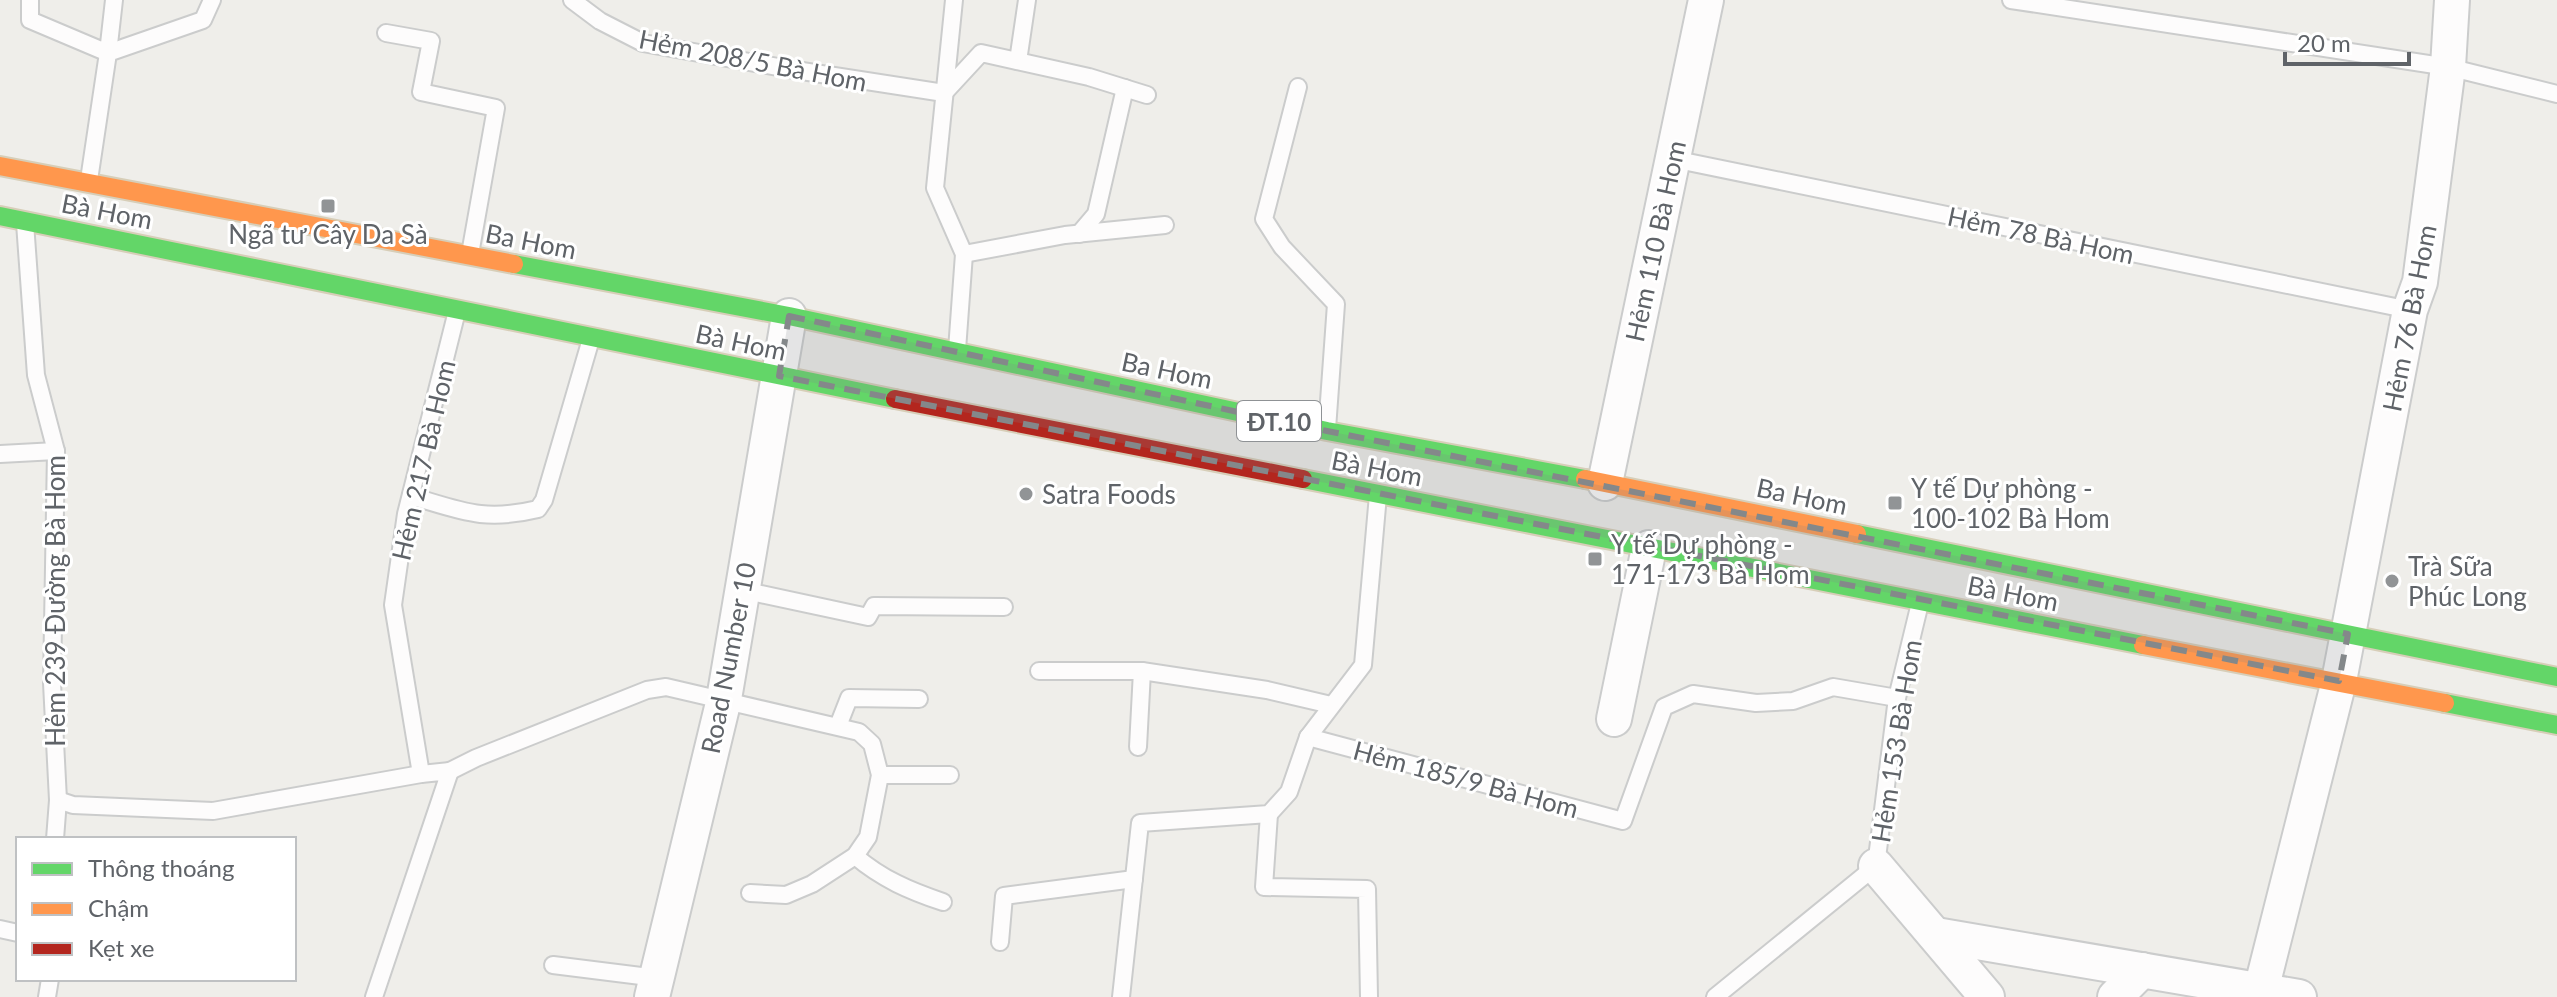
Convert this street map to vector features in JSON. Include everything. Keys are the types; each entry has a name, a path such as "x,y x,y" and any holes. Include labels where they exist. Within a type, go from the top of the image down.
{"main road":[{"name":"Ba Hom","path":"0,166 789,316 1327,431 1605,483 2557,677"},
{"name":"Bà Hom","path":"0,216 779,376 2557,725"}],"street":[{"name":"Hẻm 110 Bà Hom","path":"1605,483 1706,0"},
{"name":"Hẻm 76 Bà Hom","path":"2261,993 2339,681 2410,310 2420,282 2448,67 2452,0"},
{"name":"Road Number 10","path":"655,988 724,699 789,316"},
{"path":"1614,719 1649,548"},
{"path":"1876,866 1987,997"},
{"path":"1936,935 2261,993 2299,997"},
{"path":"2115,997 2142,970"}],"lane":[{"path":"30,0 30,20 108,53 203,20 212,0"},
{"path":"89,184 114,0"},
{"name":"Hẻm 208/5 Bà Hom","path":"572,0 600,21 643,43 820,75 944,93"},
{"path":"954,0 935,188 964,254 956,352"},
{"path":"1018,61 1027,0"},
{"path":"2011,0 2448,67 2557,94"},
{"path":"386,33 431,41 421,92 496,108 470,255"},
{"path":"944,93 981,53 1089,77 1147,95"},
{"path":"1298,87 1264,219 1282,247 1336,304 1327,431"},
{"path":"1079,234 1096,214 1125,88"},
{"name":"Hẻm 78 Bà Hom","path":"1673,159 2410,310"},
{"name":"Hẻm 239 Đường Bà Hom","path":"25,221 36,375 56,451 52,683 58,800 55,837"},
{"path":"964,254 1079,234 1165,225"},
{"name":"Hẻm 217 Bà Hom","path":"421,774 393,605 406,514 458,309"},
{"path":"411,496 475,515 512,515 538,509 544,500 591,338"},
{"path":"0,454 56,451"},
{"path":"1369,997 1367,889 1264,887 1269,814 1289,792 1308,737 1363,665 1378,495"},
{"path":"742,590 868,617 874,606 1004,607"},
{"name":"Hẻm 153 Bà Hom","path":"1715,997 1876,866 1897,698 1921,600"},
{"path":"1039,671 1142,671 1267,690 1331,705"},
{"path":"1138,747 1142,671"},
{"path":"58,800 73,805 213,811 450,771 647,690 666,687 859,732 872,744 880,775 868,837 855,856 812,884 786,895 750,893"},
{"name":"Hẻm 185/9 Bà Hom","path":"1308,737 1623,821 1664,707 1693,694 1756,703 1793,701 1833,687 1897,698"},
{"path":"838,726 849,698 919,699"},
{"path":"374,997 450,771"},
{"path":"880,775 950,775"},
{"path":"1121,997 1140,823 1269,814"},
{"path":"855,856 893,883 943,902"},
{"path":"1000,942 1004,896 1134,879"},
{"path":"553,965 655,988"}],"highlighted area":[{"path":"789,316 1327,431 2348,634 2339,681 779,376"}],"traffic: fast":[{"path":"0,216 895,399"},
{"path":"514,264 789,316 1327,431 1585,479"},
{"path":"1303,479 2143,645"},
{"path":"1857,534 2557,677"},
{"path":"2445,703 2557,725"}],"traffic: slow":[{"path":"0,166 514,264"},
{"path":"1585,479 1857,534"},
{"path":"2143,645 2445,703"}],"traffic: jam":[{"path":"895,399 1303,479"}],"place":[{"name":"Ngã tư Cây Da Sà","path":"328,206"},
{"name":"Satra Foods","path":"1026,494"},
{"name":"Y tế Dự phòng - 100-102 Bà Hom","path":"1895,503"},
{"name":"Y tế Dự phòng - 171-173 Bà Hom","path":"1595,559"},
{"name":"Trà Sữa Phúc Long","path":"2392,581"}]}
